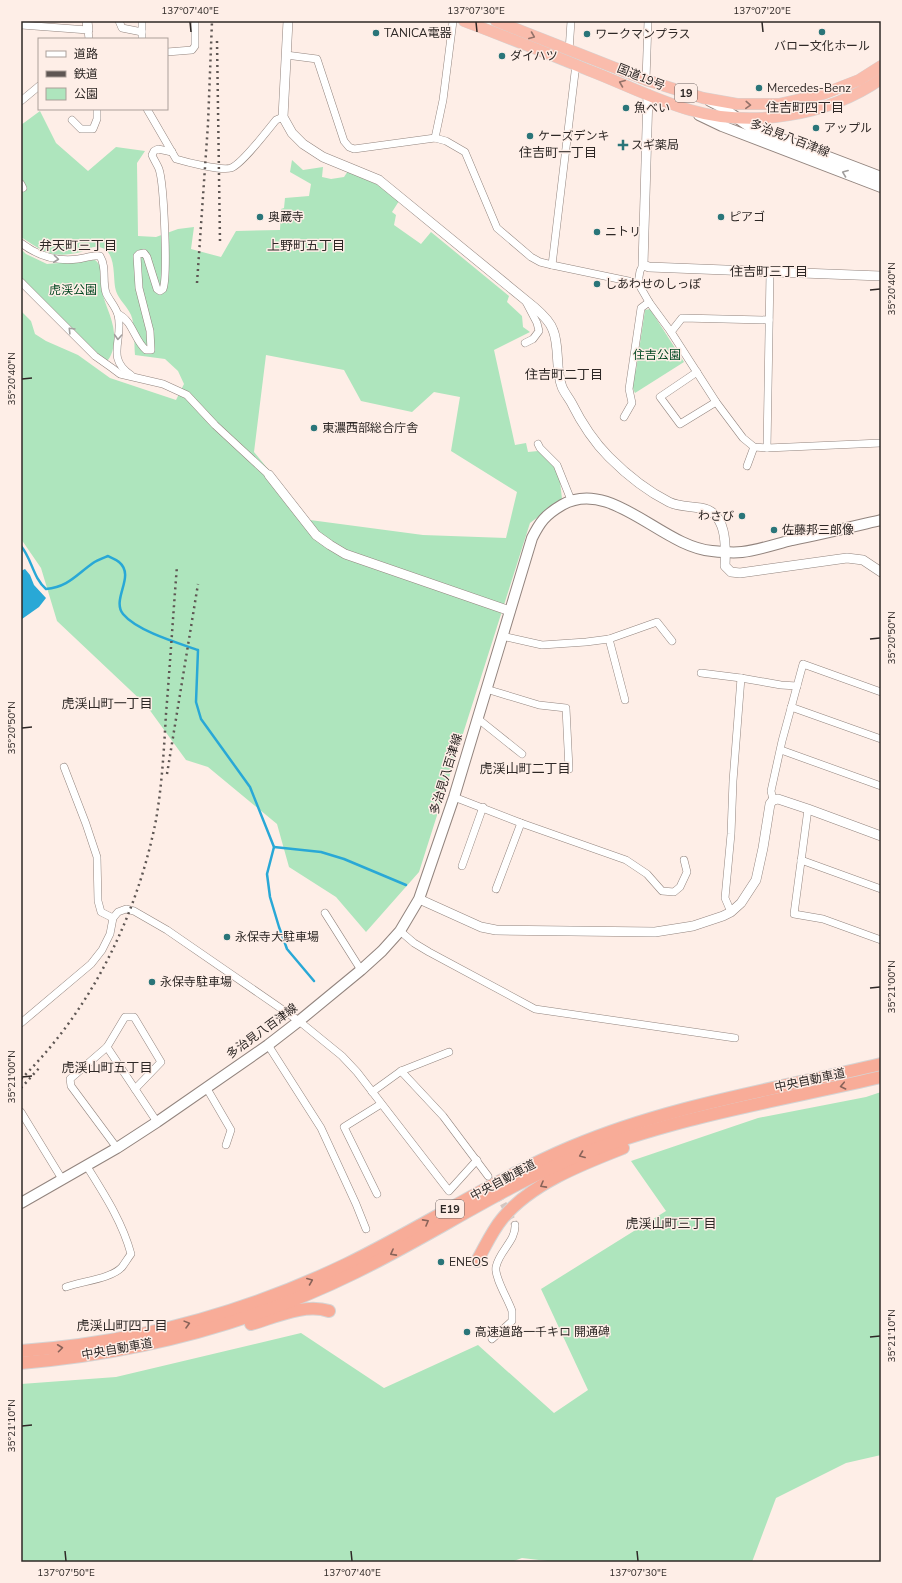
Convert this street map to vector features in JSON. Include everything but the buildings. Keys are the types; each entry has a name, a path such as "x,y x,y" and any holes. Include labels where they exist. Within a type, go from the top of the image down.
{"highway":[{"name":"国道19号","path":"464,21 690,110 716,116 739,118 781,116 824,107 867,89 881,79"},
{"name":"国道19号","path":"496,21 646,80 703,98 737,104 780,104 823,94 859,80 881,66"},
{"name":"中央自動車道","path":"21,1352 74,1346 143,1335 213,1317 246,1306 348,1264 512,1175 548,1157 598,1136 694,1106 881,1064"},
{"name":"中央自動車道","path":"21,1363 73,1357 143,1346 179,1338 245,1318 320,1289 386,1257 516,1185 588,1152 664,1126 881,1077"},
{"path":"477,1261 502,1218 520,1200 533,1190 579,1167 642,1140 698,1120 749,1106"},
{"path":"143,1346 164,1344 194,1338 299,1311 320,1308 330,1311"}],"main road":[{"name":"多治見八百津線","path":"703,98 720,106 750,127 881,177"},
{"name":"多治見八百津線","path":"690,110 722,126 881,187"},
{"name":"多治見八百津線","path":"21,1203 117,1148 157,1122 268,1044 299,1021 361,970 382,951 400,931 419,899 454,796 532,538 541,520 571,500 584,498 598,499 616,505 668,536 696,548 711,551 741,552 881,520"}],"street":[{"path":"119,21 122,28 142,36 142,21"},
{"path":"168,52 192,50 195,46 195,21"},
{"path":"288,21 284,117 292,133 303,144 323,157 379,180 410,203 546,318 553,330 562,386 582,422 600,448 622,469 669,502 682,506 702,508 712,511 722,524 725,566 731,572 740,573 847,558 863,560 881,572"},
{"path":"435,138 443,100 453,21"},
{"path":"570,51 571,21"},
{"path":"646,80 648,21"},
{"path":"21,25 88,30"},
{"path":"286,55 317,59 344,141 349,147 354,149 435,138 446,141 465,152 497,228 531,257 540,262 552,265 638,283"},
{"path":"552,265 576,64"},
{"path":"21,101 38,87"},
{"path":"648,94 643,265 640,271 638,283 649,302 716,402 743,438 754,447 767,448 881,443"},
{"path":"72,120 81,129 93,129 97,120 97,110"},
{"path":"148,110 176,159 190,164 230,168 238,164 276,120 284,117"},
{"path":"118,314 126,318 142,346 146,350 151,350 150,331 139,288 137,256 144,254 147,257 157,289 160,291 163,289 165,276 164,208 159,170 152,155 154,151 158,149 172,152"},
{"path":"21,243 32,252 53,260 75,260 100,256 105,266 106,292 118,314 119,336 117,357 121,367 134,377"},
{"path":"643,265 649,267 770,273 881,276"},
{"path":"767,448 770,273"},
{"path":"21,282 95,356 120,374 162,384 188,395 215,425 269,475 316,535 340,551 360,560 510,610"},
{"path":"525,300 539,328 536,335 525,343"},
{"path":"624,416 632,403 629,389 642,308 649,302"},
{"path":"670,332 682,318 769,320"},
{"path":"105,363 111,363 117,357"},
{"path":"697,372 660,397 680,424 716,402"},
{"path":"538,444 540,448 557,465 571,500"},
{"path":"748,466 754,447"},
{"path":"502,636 542,645 609,639 657,622 672,641"},
{"path":"609,639 625,700"},
{"path":"774,800 771,791 803,664 881,692"},
{"path":"701,672 781,685 797,686"},
{"path":"732,912 725,898 731,834 732,781 741,678"},
{"path":"486,689 539,705 566,708 570,769"},
{"path":"792,707 881,739"},
{"path":"477,718 522,754"},
{"path":"781,750 881,786"},
{"path":"64,767 97,857 98,901 101,912 113,918"},
{"path":"454,796 626,860 646,874 662,891 674,892 680,887 687,872 684,860"},
{"path":"419,899 481,927 496,930 655,932 693,926 713,920 732,912 741,903 756,880 770,804 774,800 778,799 808,809 881,836"},
{"path":"462,866 483,807"},
{"path":"808,809 794,914 823,919 881,940"},
{"path":"496,889 521,822"},
{"path":"801,860 881,889"},
{"path":"21,1022 91,964 102,950 110,934 113,918 118,912 126,909 134,911 167,930 299,1021 342,1056 357,1072 449,1191 477,1160"},
{"path":"324,914 361,970"},
{"path":"400,931 414,943 429,952 535,1009 735,1038"},
{"path":"117,1148 71,1086 70,1079 107,1046 125,1017 134,1017 161,1062 135,1089"},
{"path":"268,1044 321,1128 366,1229"},
{"path":"107,1046 157,1122"},
{"path":"372,1092 401,1071 449,1052"},
{"path":"401,1071 443,1116 488,1176"},
{"path":"206,1087 231,1130 226,1145"},
{"path":"377,1194 344,1127 381,1104"},
{"path":"21,1112 62,1179"},
{"path":"66,1287 78,1282 101,1278 121,1268 131,1254 126,1236 112,1206 86,1165"},
{"path":"492,1340 512,1321 512,1312 503,1293 495,1268 500,1255 516,1233 515,1225"}],"green space":[{"path":"40,111 56,143 88,171 116,147 145,151 137,163 138,236 156,237 178,229 194,227 191,249 221,257 236,231 280,230 281,209 284,208 285,198 309,196 311,184 290,172 292,160 303,170 323,167 322,177 331,179 344,177 348,171 378,185 399,201 392,212 396,215 394,225 421,244 431,232 509,296 507,302 522,316 523,327 530,332 494,350 515,445 526,443 528,452 538,451 555,467 560,481 562,499 530,523 419,872 366,932 336,897 289,867 277,824 208,767 186,760 146,705 57,621 41,568 21,539 21,311 31,321 35,334 46,341 78,355 110,378 176,400 184,384 178,371 165,359 135,355 132,319 116,291 113,265 109,253 104,249 96,247 71,254 63,255 49,253 36,247 21,237 21,125","holes":["266,355 344,370 361,401 412,412 434,392 460,397 451,451 517,492 506,538 423,535 310,520 254,452"]},
{"name":"虎渓公園","path":"21,249 26,254 47,264 95,260 98,263 101,269 102,292 112,321 114,333 113,349 106,362 21,278"},
{"name":"住吉公園","path":"650,309 684,362 635,393 632,378 636,370 645,310"},
{"path":"881,1092 881,1455 846,1463 776,1498 752,1562 556,1562 522,1558 511,1562 21,1562 21,1384 116,1377 301,1333 384,1388 478,1345 554,1413 588,1390 541,1289 666,1211 631,1161 758,1118 866,1097"}],"water":[{"path":"25,569 30,575 34,585 46,598 39,607 22,619 21,571"}],"waterway":[{"path":"21,546 25,551 35,574 46,589 54,588 66,583 102,558 108,556 116,560 124,568 125,574 125,581 120,602 120,608 123,614 129,620 148,631 198,650 196,702 201,719 250,787 274,847 267,874 270,897 279,927 287,949 314,981"},
{"path":"274,847 321,852 344,859 406,885"}],"tunnel":[{"path":"488,1176 515,1225"}],"railway":[{"path":"197,283 208,124 212,21"},
{"path":"217,41 220,242"},
{"path":"21,1079 46,1052 69,1023 108,960 137,891 148,856 156,820 164,754 177,566"},
{"path":"167,774 198,584"},
{"path":"21,1088 41,1066"}],"place":[{"name":"バロー文化ホール","path":"822,32"},
{"name":"TANICA電器","path":"376,33"},
{"name":"ワークマンプラス","path":"587,34"},
{"name":"ダイハツ","path":"502,56"},
{"name":"Mercedes-Benz","path":"759,88"},
{"name":"魚べい","path":"626,108"},
{"name":"アップル","path":"816,128"},
{"name":"ケーズデンキ","path":"530,136"},
{"name":"スギ薬局","path":"623,145"},
{"name":"奥蔵寺","path":"260,217"},
{"name":"ピアゴ","path":"721,217"},
{"name":"ニトリ","path":"597,232"},
{"name":"しあわせのしっぽ","path":"597,284"},
{"name":"東濃西部総合庁舎","path":"314,428"},
{"name":"わさび","path":"742,516"},
{"name":"佐藤邦三郎像","path":"774,530"},
{"name":"永保寺大駐車場","path":"227,937"},
{"name":"永保寺駐車場","path":"152,982"},
{"name":"ENEOS","path":"441,1262"},
{"name":"高速道路一千キロ 開通碑","path":"467,1332"}],"district":[{"name":"住吉町四丁目","path":"805,107"},
{"name":"住吉町一丁目","path":"558,152"},
{"name":"弁天町三丁目","path":"78,245"},
{"name":"上野町五丁目","path":"306,245"},
{"name":"住吉町三丁目","path":"769,271"},
{"name":"住吉町二丁目","path":"564,374"},
{"name":"虎渓山町一丁目","path":"107,703"},
{"name":"虎渓山町二丁目","path":"525,768"},
{"name":"虎渓山町五丁目","path":"107,1067"},
{"name":"虎渓山町三丁目","path":"671,1223"},
{"name":"虎渓山町四丁目","path":"122,1325"}]}
